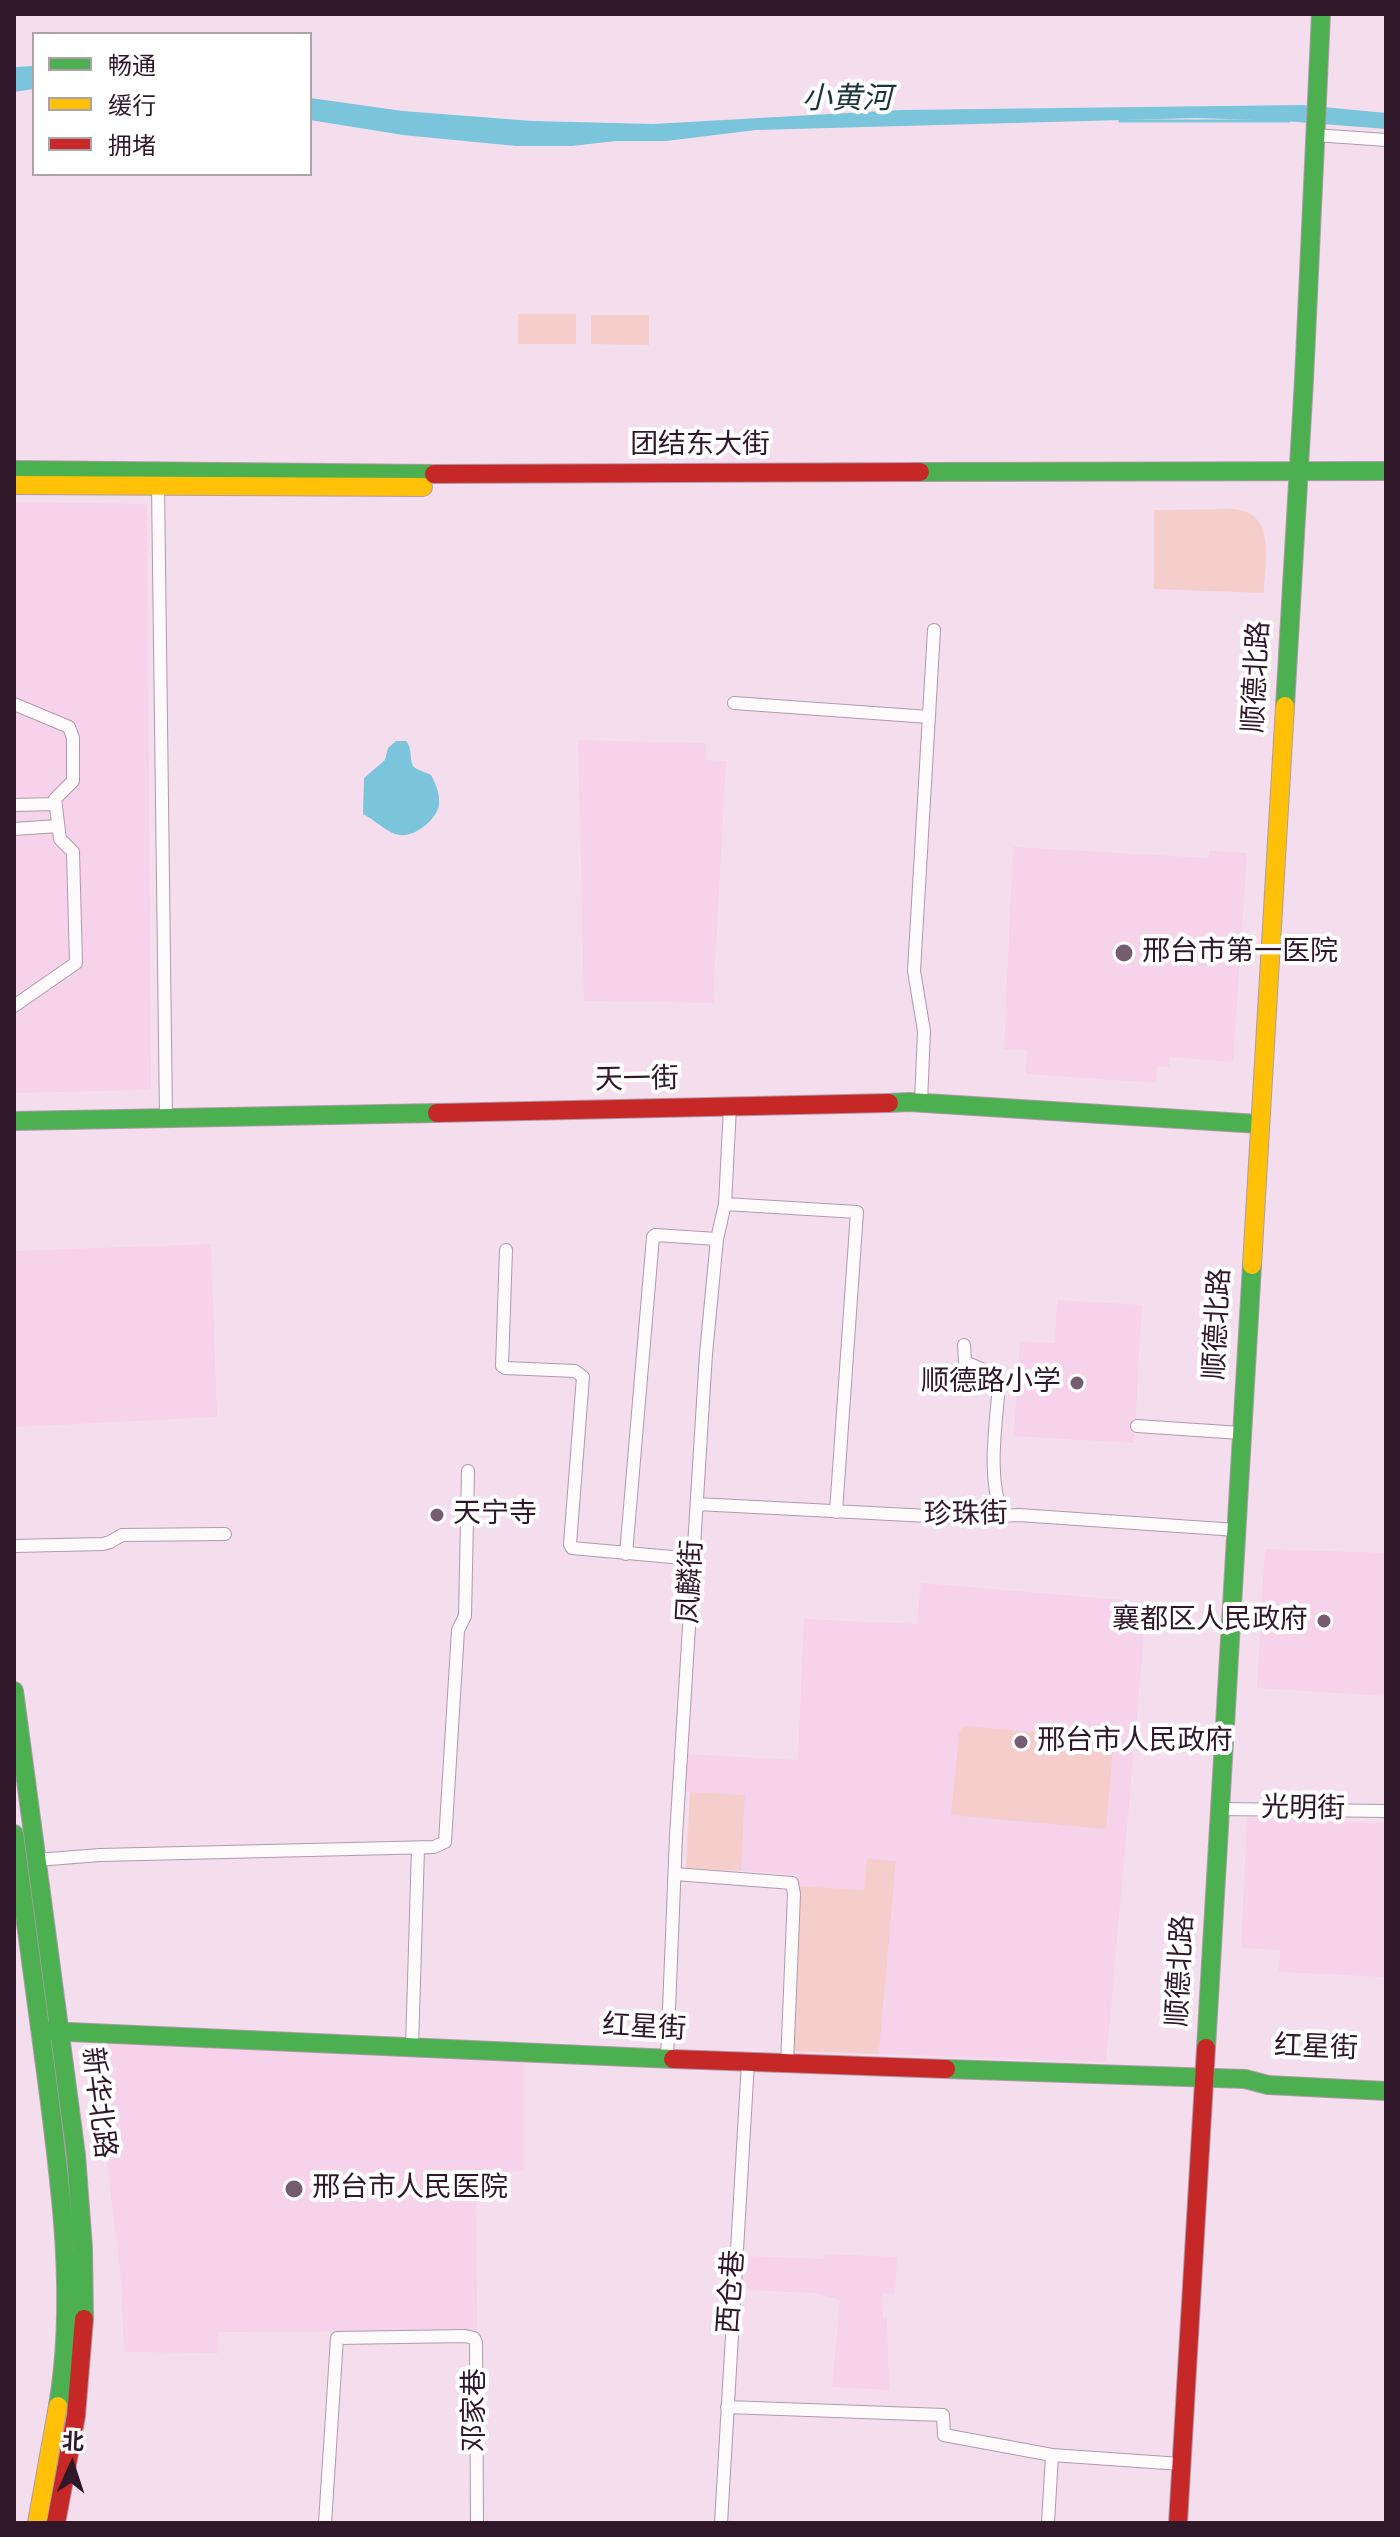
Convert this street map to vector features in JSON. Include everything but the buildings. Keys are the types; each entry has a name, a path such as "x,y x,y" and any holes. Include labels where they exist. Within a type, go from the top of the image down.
{"street":[{"name":"顺德北路","path":"1178,2523 1298,478 1321,14"},
{"path":"1315,132 1386,140"},
{"name":"团结东大街","path":"14,470 1298,478 1386,484"},
{"name":"团结东大街","path":"14,485 1298,478 1386,471"},
{"path":"158,485 166,1118"},
{"path":"921,1102 924,1041 914,971 934,630"},
{"path":"734,703 929,717"},
{"path":"14,704 69,727 73,738 73,781 55,799 60,839 73,852 76,963 14,1006"},
{"path":"14,805 56,804"},
{"path":"14,829 58,826"},
{"name":"天一街","path":"14,1121 730,1107 886,1101 1259,1124"},
{"name":"凤麟街","path":"667,2058 706,1354 717,1239 725,1204 730,1107"},
{"path":"725,1204 857,1212 836,1512"},
{"path":"626,1554 653,1237 717,1239"},
{"path":"506,1250 502,1366 575,1371 583,1377 570,1544 576,1550 694,1559"},
{"path":"964,1345 965,1362 991,1373 999,1384 993,1480 1002,1515"},
{"path":"1137,1426 1241,1433"},
{"path":"37,1860 100,1855 440,1846 446,1840 458,1630 465,1616 468,1471"},
{"name":"珍珠街","path":"697,1504 967,1518 1002,1515 1236,1530"},
{"path":"14,1546 103,1544 122,1535 225,1534"},
{"name":"新华北路","path":"14,1691 79,2189 84,2316 78,2401 56,2523"},
{"name":"光明街","path":"1220,1809 1386,1811"},
{"name":"新华北路","path":"14,1834 19,1906 40,2031 60,2191 65,2316 57,2413 37,2523"},
{"path":"412,2047 418,1848"},
{"path":"675,1874 792,1883 787,2064"},
{"path":"19,1906 43,1911"},
{"name":"红星街","path":"40,2031 787,2064 1245,2079 1268,2085 1386,2091"},
{"name":"西仓巷","path":"721,2523 748,2062"},
{"name":"红星街","path":"1245,2079 1268,2073 1386,2079"},
{"name":"邓家巷","path":"325,2523 337,2338 465,2336 474,2338 476,2343 477,2523"},
{"path":"727,2407 943,2415 944,2435 1052,2455 1181,2464"},
{"path":"1048,2523 1052,2455"}],"shaded area":[{"path":"518,314 576,314 576,344 518,344"},
{"path":"591,315 649,315 649,345 591,344"},
{"path":"14,502 147,504 151,1090 14,1093"},
{"path":"1234,509 1248,512 1263,529 1266,541 1264,593 1154,589 1154,510"},
{"path":"578,740 705,743 707,760 726,761 713,1003 584,1001"},
{"name":"邢台市第一医院","path":"1013,847 1208,858 1210,851 1247,853 1233,1062 1170,1057 1169,1067 1157,1067 1156,1083 1026,1074 1027,1050 1004,1049"},
{"path":"211,1244 217,1417 16,1427 14,1251"},
{"name":"顺德路小学","path":"1057,1300 1142,1305 1134,1443 1014,1436 1020,1341 1055,1343"},
{"name":"襄都区人民政府","path":"1265,1549 1386,1553 1386,1696 1257,1688"},
{"name":"邢台市人民政府","path":"921,1583 1147,1602 1106,2062 879,2054 896,1861 865,1890 798,1886 799,1875 741,1871 745,1795 684,1792 686,1754 798,1760 804,1619 917,1624"},
{"path":"966,1726 1109,1739 1113,1742 1113,1748 1106,1829 951,1815 959,1735"},
{"path":"690,1792 745,1795 741,1871 686,1868"},
{"path":"1247,1818 1386,1823 1386,1977 1279,1972 1280,1950 1241,1948"},
{"path":"867,1859 896,1861 879,2054 792,2051 798,1886 864,1890"},
{"name":"邢台市人民医院","path":"92,2043 524,2062 524,2171 476,2174 477,2331 219,2332 218,2353 124,2352 121,2277"},
{"path":"825,2254 897,2257 895,2293 882,2294 883,2317 887,2317 889,2390 832,2387 840,2300 815,2293 742,2290 744,2256 823,2259"}],"water":[{"path":"32,66 32,89 14,92 14,67"},
{"path":"312,98 403,111 532,121 653,124 901,110 1302,105 1386,113 1386,129 1196,118 756,130 666,141 616,141 572,146 516,146 403,135 312,120"},
{"path":"396,741 406,741 413,766 431,775 439,801 437,811 428,823 416,832 402,835 391,832 363,814 364,778 385,760 388,748"}],"waterway":[{"name":"小黄河","path":"1120,121 1289,121"}],"traffic: fast":[{"path":"1285,706 1321,14"},
{"path":"14,470 434,474"},
{"path":"920,472 1386,471"},
{"path":"889,1103 1259,1124"},
{"path":"14,1121 437,1113"},
{"path":"1206,2048 1252,1265"},
{"path":"14,1691 76,2155 83,2248 84,2319"},
{"path":"14,1834 61,2202 66,2325 58,2406"},
{"path":"47,2031 673,2059"},
{"path":"946,2069 1245,2079 1268,2085 1386,2091"}],"traffic: slow":[{"path":"14,485 423,487"},
{"path":"1252,1265 1285,706"},
{"path":"37,2523 58,2406"}],"traffic: jam":[{"path":"434,474 920,472"},
{"path":"437,1113 889,1103"},
{"path":"1178,2523 1206,2048"},
{"path":"673,2059 946,2069"},
{"path":"56,2523 76,2416 84,2319"}],"place":[{"name":"邢台市第一医院","path":"1124,953"},
{"name":"顺德路小学","path":"1077,1383"},
{"name":"天宁寺","path":"437,1515"},
{"name":"襄都区人民政府","path":"1324,1621"},
{"name":"邢台市人民政府","path":"1021,1742"},
{"name":"邢台市人民医院","path":"294,2189"}]}
